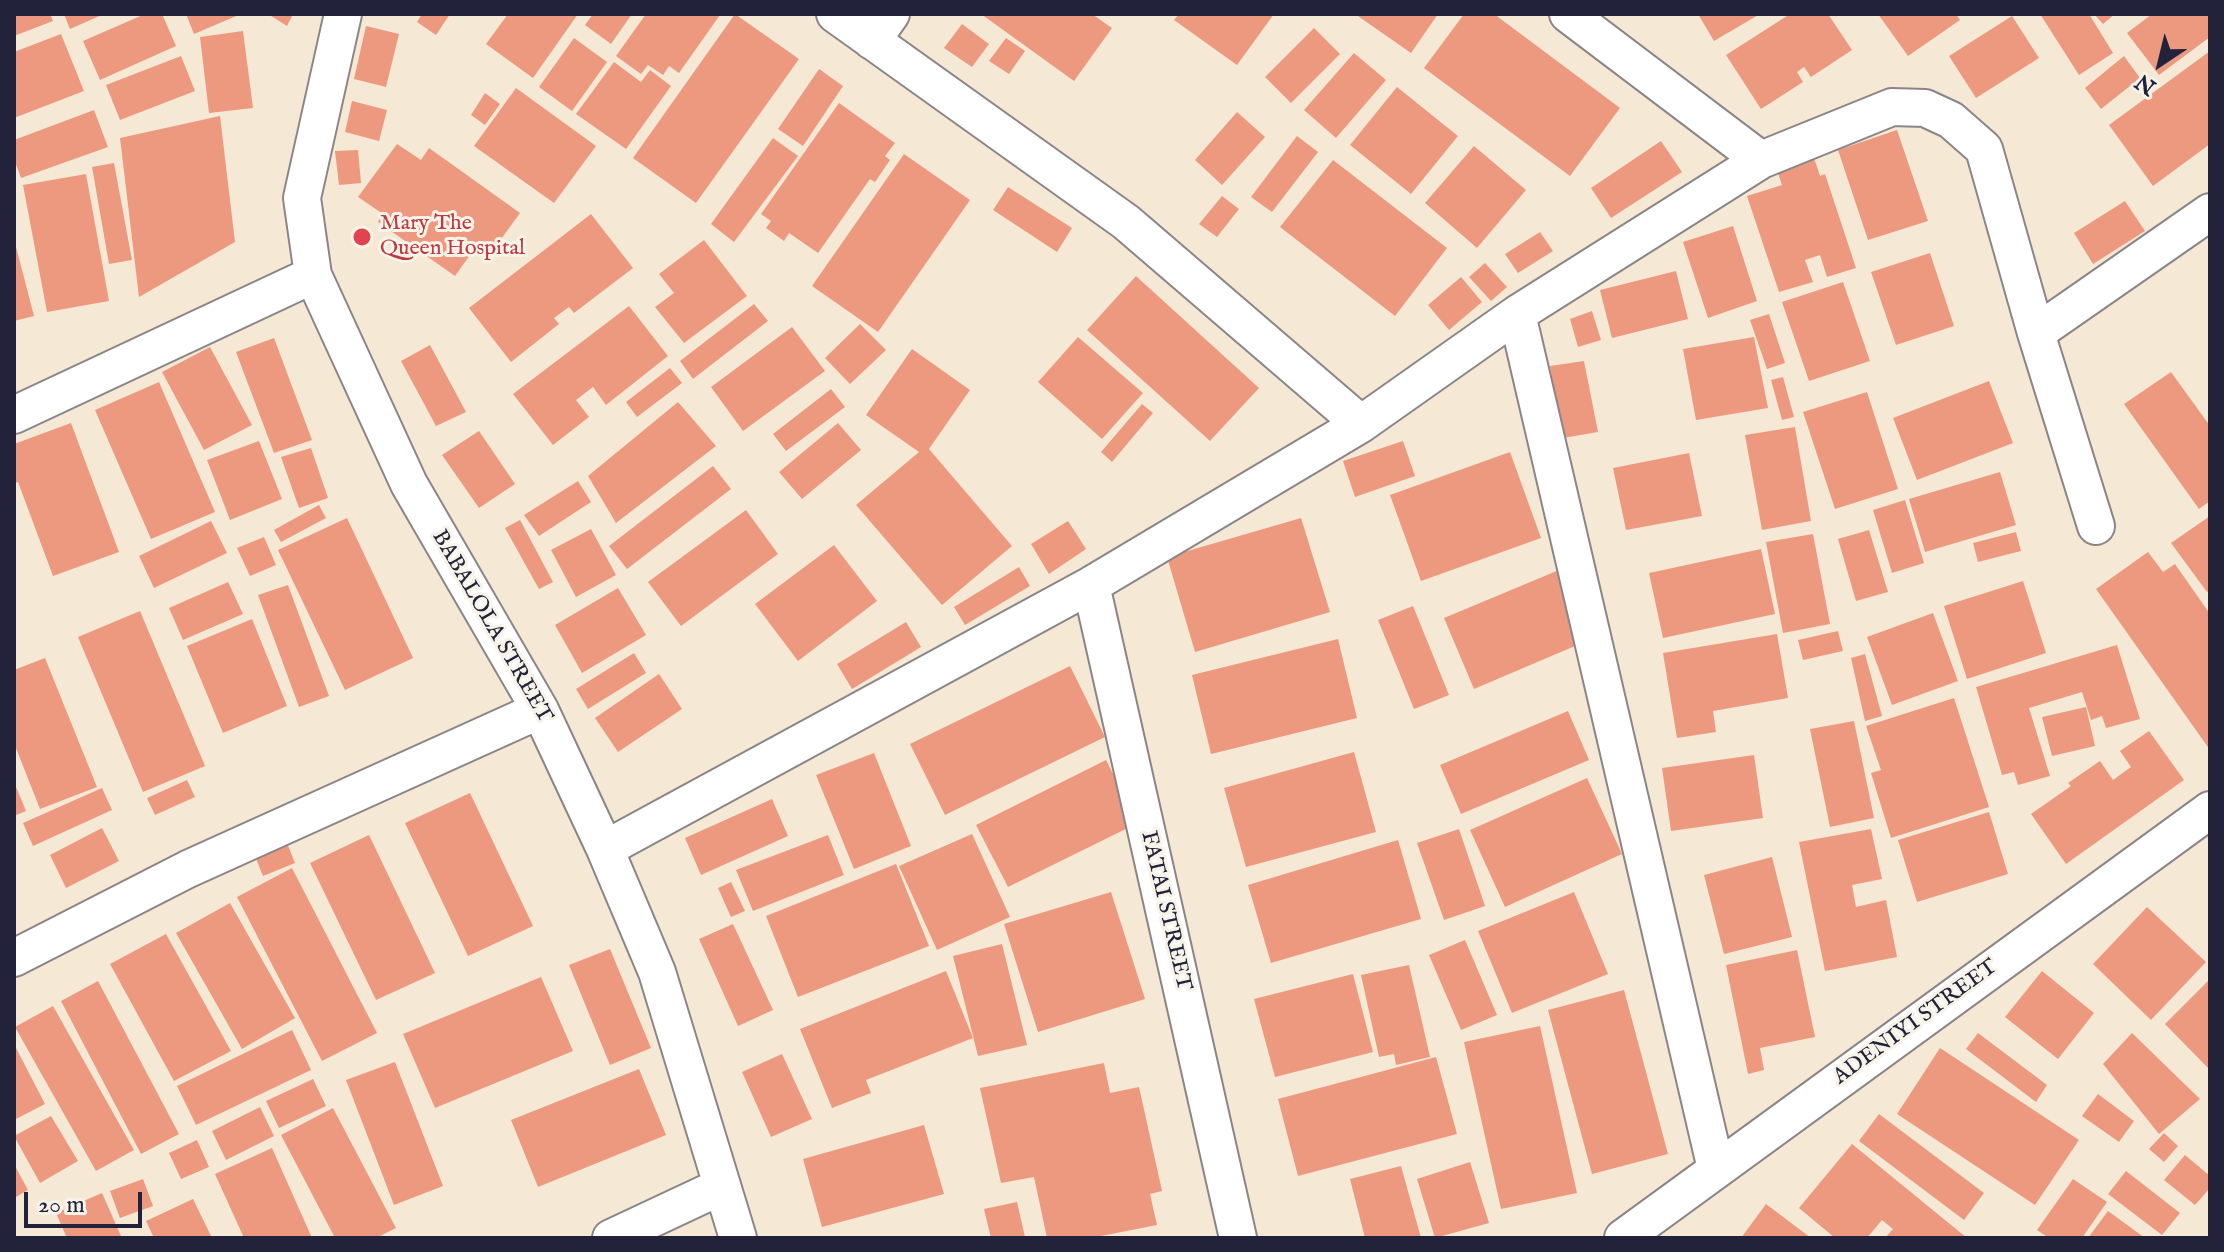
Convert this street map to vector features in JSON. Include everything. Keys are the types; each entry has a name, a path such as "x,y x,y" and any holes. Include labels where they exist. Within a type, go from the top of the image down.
{"street":[{"name":"BABALOLA STREET","path":"343,14 302,198 313,275 409,484 540,710 605,849 657,972 738,1238"},
{"path":"835,14 882,27 1126,222 1361,424"},
{"path":"1568,14 1761,160"},
{"path":"605,849 1091,585 1361,424 1517,314 1761,160 1892,107 1925,108 1951,120 1984,149 2036,333 2096,526"},
{"path":"2036,333 2210,212"},
{"path":"14,415 313,275"},
{"path":"1517,314 1716,1169"},
{"name":"FATAI STREET","path":"1091,585 1238,1238"},
{"path":"14,958 188,869 540,710"},
{"name":"ADENIYI STREET","path":"1623,1238 2205,822"},
{"path":"611,1238 722,1186"}],"building":[{"path":"14,14 50,14 53,21 14,36"},
{"path":"64,14 104,14 70,29"},
{"path":"145,14 162,14 176,46 100,80 83,41"},
{"path":"186,14 241,14 194,34"},
{"path":"268,14 293,14 287,26"},
{"path":"422,14 450,14 436,35 417,22"},
{"path":"508,14 578,14 533,78 486,44"},
{"path":"593,14 632,14 611,44 585,25"},
{"path":"646,14 720,15 679,73 669,66 663,75 648,65 641,74 616,56"},
{"path":"735,14 799,59 696,203 633,158"},
{"path":"981,14 1092,14 1112,28 1074,81"},
{"path":"1179,14 1274,14 1237,65 1174,20"},
{"path":"1355,14 1438,14 1411,53"},
{"path":"1464,14 1494,14 1620,108 1570,176 1424,68"},
{"path":"1698,14 1760,14 1714,41"},
{"path":"1790,14 1828,14 1852,50 1811,77 1804,67 1797,72 1803,82 1761,109 1726,55"},
{"path":"1878,14 1956,14 1960,20 1908,56"},
{"path":"2040,14 2089,14 2113,53 2079,75"},
{"path":"2094,14 2115,14 2103,24"},
{"path":"2152,14 2210,14 2210,37 2159,75 2127,33"},
{"path":"2012,16 2039,58 1976,98 1949,56"},
{"path":"962,24 989,44 972,67 944,48"},
{"path":"366,26 399,34 386,87 354,79"},
{"path":"1314,28 1340,54 1291,103 1265,77"},
{"path":"243,31 253,108 209,113 200,37"},
{"path":"61,34 84,91 14,118 14,52"},
{"path":"574,38 607,62 572,111 539,87"},
{"path":"1006,38 1025,51 1009,74 989,61"},
{"path":"2210,51 2210,144 2153,186 2109,125"},
{"path":"1354,53 1386,80 1336,138 1304,110"},
{"path":"181,56 195,91 120,120 106,85"},
{"path":"2124,56 2140,78 2101,109 2085,88"},
{"path":"614,62 641,82 650,70 671,86 626,149 576,114"},
{"path":"819,69 843,86 803,146 778,129"},
{"path":"1397,87 1458,136 1411,194 1350,145"},
{"path":"516,88 596,146 554,203 474,146"},
{"path":"485,93 500,104 485,125 471,115"},
{"path":"352,101 387,110 379,141 345,132"},
{"path":"839,103 895,143 885,156 890,160 875,182 870,179 818,253 789,233 784,241 766,228 771,221 761,214"},
{"path":"94,110 108,147 21,178 14,159 14,140"},
{"path":"1237,112 1265,137 1222,185 1195,160"},
{"path":"220,116 235,242 139,297 120,138"},
{"path":"1897,130 1928,221 1868,240 1838,150"},
{"path":"1297,136 1318,152 1272,212 1251,197"},
{"path":"773,138 798,156 734,242 711,224"},
{"path":"1661,141 1682,172 1611,218 1591,188"},
{"path":"397,144 421,160 429,148 520,213 488,257 475,248 455,276 378,222 383,214 358,197"},
{"path":"1474,146 1526,190 1477,248 1425,203"},
{"path":"358,150 361,183 339,185 335,151"},
{"path":"904,154 970,200 878,332 812,286"},
{"path":"1813,155 1820,176 1825,174 1856,268 1827,277 1820,255 1805,260 1813,282 1779,292 1747,196 1782,185 1776,167"},
{"path":"1333,160 1447,248 1395,316 1280,227"},
{"path":"114,163 132,260 109,264 92,167"},
{"path":"86,174 109,301 47,312 23,185"},
{"path":"1008,187 1072,228 1057,252 993,210"},
{"path":"1222,196 1239,209 1217,237 1199,224"},
{"path":"2125,201 2145,231 2093,264 2074,233"},
{"path":"591,214 633,268 574,313 569,307 554,318 559,324 511,362 469,308"},
{"path":"1733,226 1757,301 1708,318 1683,242"},
{"path":"1540,232 1553,251 1518,273 1505,254"},
{"path":"704,240 747,296 684,343 655,307 674,293 659,274"},
{"path":"14,244 34,316 14,321"},
{"path":"1930,253 1954,326 1896,345 1871,272"},
{"path":"1485,263 1507,287 1491,301 1469,277"},
{"path":"1676,271 1688,319 1612,338 1600,290"},
{"path":"1136,276 1259,388 1210,441 1087,330"},
{"path":"1461,277 1482,302 1449,330 1428,305"},
{"path":"1843,282 1870,361 1809,381 1782,302"},
{"path":"754,304 768,321 693,379 680,361"},
{"path":"629,306 668,356 606,405 593,387 576,400 589,417 553,445 513,394"},
{"path":"1592,311 1601,340 1578,347 1570,319"},
{"path":"1769,314 1785,363 1767,369 1750,320"},
{"path":"860,324 886,350 850,384 825,358"},
{"path":"792,327 825,371 743,431 711,387"},
{"path":"1078,337 1143,393 1102,439 1038,382"},
{"path":"1754,337 1768,408 1696,420 1683,349"},
{"path":"274,338 312,440 274,453 236,352"},
{"path":"430,345 466,412 436,426 401,361"},
{"path":"210,347 252,425 204,450 162,372"},
{"path":"912,349 970,390 929,449 1012,546 942,605 856,505 919,452 866,415"},
{"path":"1584,361 1598,432 1563,438 1550,366"},
{"path":"670,368 682,383 637,417 626,402"},
{"path":"2171,372 2210,426 2210,501 2199,509 2124,404"},
{"path":"1783,377 1794,417 1782,420 1771,380"},
{"path":"1989,381 2013,443 1917,480 1893,418"},
{"path":"159,382 215,512 151,539 95,410"},
{"path":"831,389 845,407 786,451 773,434"},
{"path":"1867,392 1898,489 1835,509 1803,412"},
{"path":"678,402 716,446 616,523 588,476"},
{"path":"1142,404 1153,413 1112,462 1101,452"},
{"path":"71,423 119,552 53,576 18,482 14,483 14,444"},
{"path":"838,423 861,450 802,499 779,472"},
{"path":"1795,427 1811,521 1762,530 1745,435"},
{"path":"479,431 515,484 479,508 442,455"},
{"path":"259,441 282,499 230,520 207,460"},
{"path":"1403,441 1415,476 1355,497 1343,461"},
{"path":"311,448 328,498 299,508 281,457"},
{"path":"1510,452 1541,538 1421,581 1390,495"},
{"path":"1689,453 1702,516 1626,530 1613,468"},
{"path":"713,466 731,489 627,569 609,546"},
{"path":"2000,472 2016,525 1925,552 1909,499"},
{"path":"578,481 591,502 539,536 524,515"},
{"path":"1905,500 1924,563 1892,573 1873,510"},
{"path":"319,505 326,518 281,542 274,530"},
{"path":"746,510 778,554 681,626 648,582"},
{"path":"2210,516 2210,590 2207,592 2171,543"},
{"path":"347,518 413,658 345,690 278,550"},
{"path":"1301,518 1330,612 1195,652 1167,557"},
{"path":"520,520 553,582 539,589 505,528"},
{"path":"211,521 227,553 154,588 139,556"},
{"path":"1068,521 1086,549 1049,574 1031,544"},
{"path":"591,529 616,575 576,597 551,550"},
{"path":"1869,530 1888,592 1856,601 1838,539"},
{"path":"2016,532 2021,551 1978,562 1973,543"},
{"path":"1813,534 1830,624 1783,633 1766,542"},
{"path":"264,537 276,565 250,576 237,548"},
{"path":"834,545 877,601 798,661 755,604"},
{"path":"1761,549 1775,614 1663,638 1649,573"},
{"path":"2148,552 2163,572 2175,564 2210,614 2210,750 2096,589"},
{"path":"1019,567 1030,586 965,625 954,607"},
{"path":"1559,570 1589,640 1474,689 1444,618"},
{"path":"2023,581 2046,653 1967,679 1944,606"},
{"path":"228,582 243,614 183,640 169,608"},
{"path":"288,585 329,696 299,707 258,595"},
{"path":"618,588 646,635 582,673 555,625"},
{"path":"1413,606 1449,695 1414,709 1378,620"},
{"path":"140,611 205,766 143,792 78,637"},
{"path":"1933,613 1958,681 1892,705 1867,637"},
{"path":"252,619 287,706 223,733 187,646"},
{"path":"906,622 921,647 852,689 837,664"},
{"path":"1838,631 1843,651 1803,660 1798,640"},
{"path":"1777,634 1788,698 1713,711 1716,732 1677,738 1663,653"},
{"path":"1338,639 1357,718 1211,754 1192,675"},
{"path":"2117,645 2140,719 2106,728 2102,716 2091,720 2082,692 2029,708 2050,776 2018,785 2014,772 2002,775 1976,687"},
{"path":"634,653 646,673 588,709 576,689"},
{"path":"1865,654 1882,716 1865,721 1851,658"},
{"path":"45,658 97,787 40,809 14,743 14,670"},
{"path":"1070,666 1105,737 945,815 910,744"},
{"path":"659,674 682,709 618,752 595,718"},
{"path":"1954,698 1989,807 1891,838 1871,773 1881,770 1866,726"},
{"path":"2086,707 2095,746 2052,756 2042,717"},
{"path":"1568,711 1589,760 1461,814 1440,765"},
{"path":"1854,721 1874,818 1830,827 1810,729"},
{"path":"2149,731 2184,780 2066,864 2031,814 2100,761 2113,780 2131,767 2120,751"},
{"path":"1354,752 1376,832 1246,867 1224,788"},
{"path":"874,753 911,846 854,869 816,775"},
{"path":"1754,755 1763,818 1671,831 1662,768"},
{"path":"1106,760 1138,823 1008,887 976,825"},
{"path":"1587,778 1622,854 1505,907 1470,830"},
{"path":"187,780 195,797 155,815 147,798"},
{"path":"14,782 26,811 14,816"},
{"path":"102,788 112,810 33,846 23,823"},
{"path":"470,793 533,926 468,956 405,823"},
{"path":"772,799 788,836 701,875 685,838"},
{"path":"1989,812 2008,874 1917,902 1898,840"},
{"path":"102,828 119,861 66,888 50,855"},
{"path":"1459,829 1485,906 1444,920 1417,843"},
{"path":"1871,829 1882,879 1852,885 1856,907 1886,900 1897,957 1825,971 1799,842"},
{"path":"972,834 1010,917 937,950 899,866"},
{"path":"369,835 435,973 376,1000 310,863"},
{"path":"828,835 844,875 753,911 736,870"},
{"path":"285,838 295,863 263,876 253,851"},
{"path":"1398,840 1421,919 1271,963 1248,885"},
{"path":"1772,857 1792,937 1724,954 1704,875"},
{"path":"896,864 929,946 798,997 766,916"},
{"path":"292,868 377,1033 322,1061 237,897"},
{"path":"731,882 745,911 731,917 718,888"},
{"path":"1111,892 1145,999 1038,1032 1004,924"},
{"path":"1574,892 1608,974 1512,1013 1478,931"},
{"path":"230,903 295,1018 242,1049 176,933"},
{"path":"2147,907 2206,962 2151,1020 2093,964"},
{"path":"733,924 773,1010 738,1026 699,939"},
{"path":"166,934 231,1051 174,1081 110,964"},
{"path":"1465,940 1497,1015 1461,1030 1429,955"},
{"path":"1002,944 1027,1045 978,1056 953,956"},
{"path":"610,949 651,1048 610,1065 569,965"},
{"path":"1797,950 1815,1037 1760,1048 1764,1070 1748,1074 1726,965"},
{"path":"1409,965 1430,1057 1396,1065 1394,1054 1379,1057 1361,975"},
{"path":"946,971 973,1038 866,1080 871,1093 832,1108 800,1029"},
{"path":"2042,971 2094,1013 2058,1059 2005,1017"},
{"path":"1353,974 1373,1052 1275,1077 1254,999"},
{"path":"541,977 573,1051 435,1108 403,1034"},
{"path":"2210,979 2210,1070 2165,1024"},
{"path":"98,981 179,1134 141,1154 61,1001"},
{"path":"1624,990 1668,1154 1592,1174 1548,1010"},
{"path":"53,1006 134,1150 96,1171 15,1027"},
{"path":"1540,1026 1577,1193 1501,1209 1464,1042"},
{"path":"292,1030 311,1070 196,1125 177,1086"},
{"path":"1978,1033 2047,1085 2036,1102 1966,1049"},
{"path":"2132,1033 2200,1099 2159,1134 2103,1064"},
{"path":"14,1044 45,1104 14,1120"},
{"path":"1940,1048 2079,1140 2035,1205 1897,1114"},
{"path":"782,1054 812,1119 771,1137 742,1072"},
{"path":"1436,1057 1457,1134 1298,1176 1278,1099"},
{"path":"395,1062 443,1186 394,1205 346,1080"},
{"path":"1104,1063 1110,1093 1139,1087 1162,1191 1150,1194 1157,1225 1091,1238 1047,1238 1034,1177 1001,1183 980,1088"},
{"path":"639,1069 666,1135 538,1187 511,1120"},
{"path":"313,1079 326,1106 279,1128 266,1101"},
{"path":"2098,1094 2134,1121 2119,1142 2082,1116"},
{"path":"260,1107 274,1136 226,1160 212,1131"},
{"path":"333,1108 396,1228 376,1238 335,1238 281,1135"},
{"path":"1879,1114 1984,1193 1964,1220 1859,1141"},
{"path":"51,1116 78,1161 40,1183 14,1136"},
{"path":"924,1125 944,1194 822,1227 803,1159"},
{"path":"2164,1133 2178,1146 2164,1162 2149,1149"},
{"path":"197,1140 209,1167 181,1179 169,1153"},
{"path":"1852,1144 1967,1238 1885,1238 1893,1229 1882,1220 1867,1238 1835,1238 1799,1208"},
{"path":"272,1148 312,1238 244,1238 215,1174"},
{"path":"2185,1155 2210,1176 2210,1188 2195,1205 2164,1180"},
{"path":"1470,1162 1489,1223 1435,1238 1417,1179"},
{"path":"14,1164 28,1190 14,1198"},
{"path":"1401,1166 1421,1238 1365,1238 1350,1179"},
{"path":"2126,1171 2180,1213 2162,1235 2108,1194"},
{"path":"143,1179 153,1206 120,1218 110,1191"},
{"path":"2073,1179 2107,1202 2082,1238 2049,1238 2037,1230"},
{"path":"102,1193 121,1236 67,1238 56,1213"},
{"path":"193,1199 212,1238 154,1238 146,1221"},
{"path":"1017,1202 1025,1237 991,1238 984,1209"},
{"path":"1766,1204 1811,1238 1741,1238"},
{"path":"2108,1211 2145,1238 2088,1238"}],"place":[{"name":"Mary The Queen Hospital","path":"362,237"}]}
